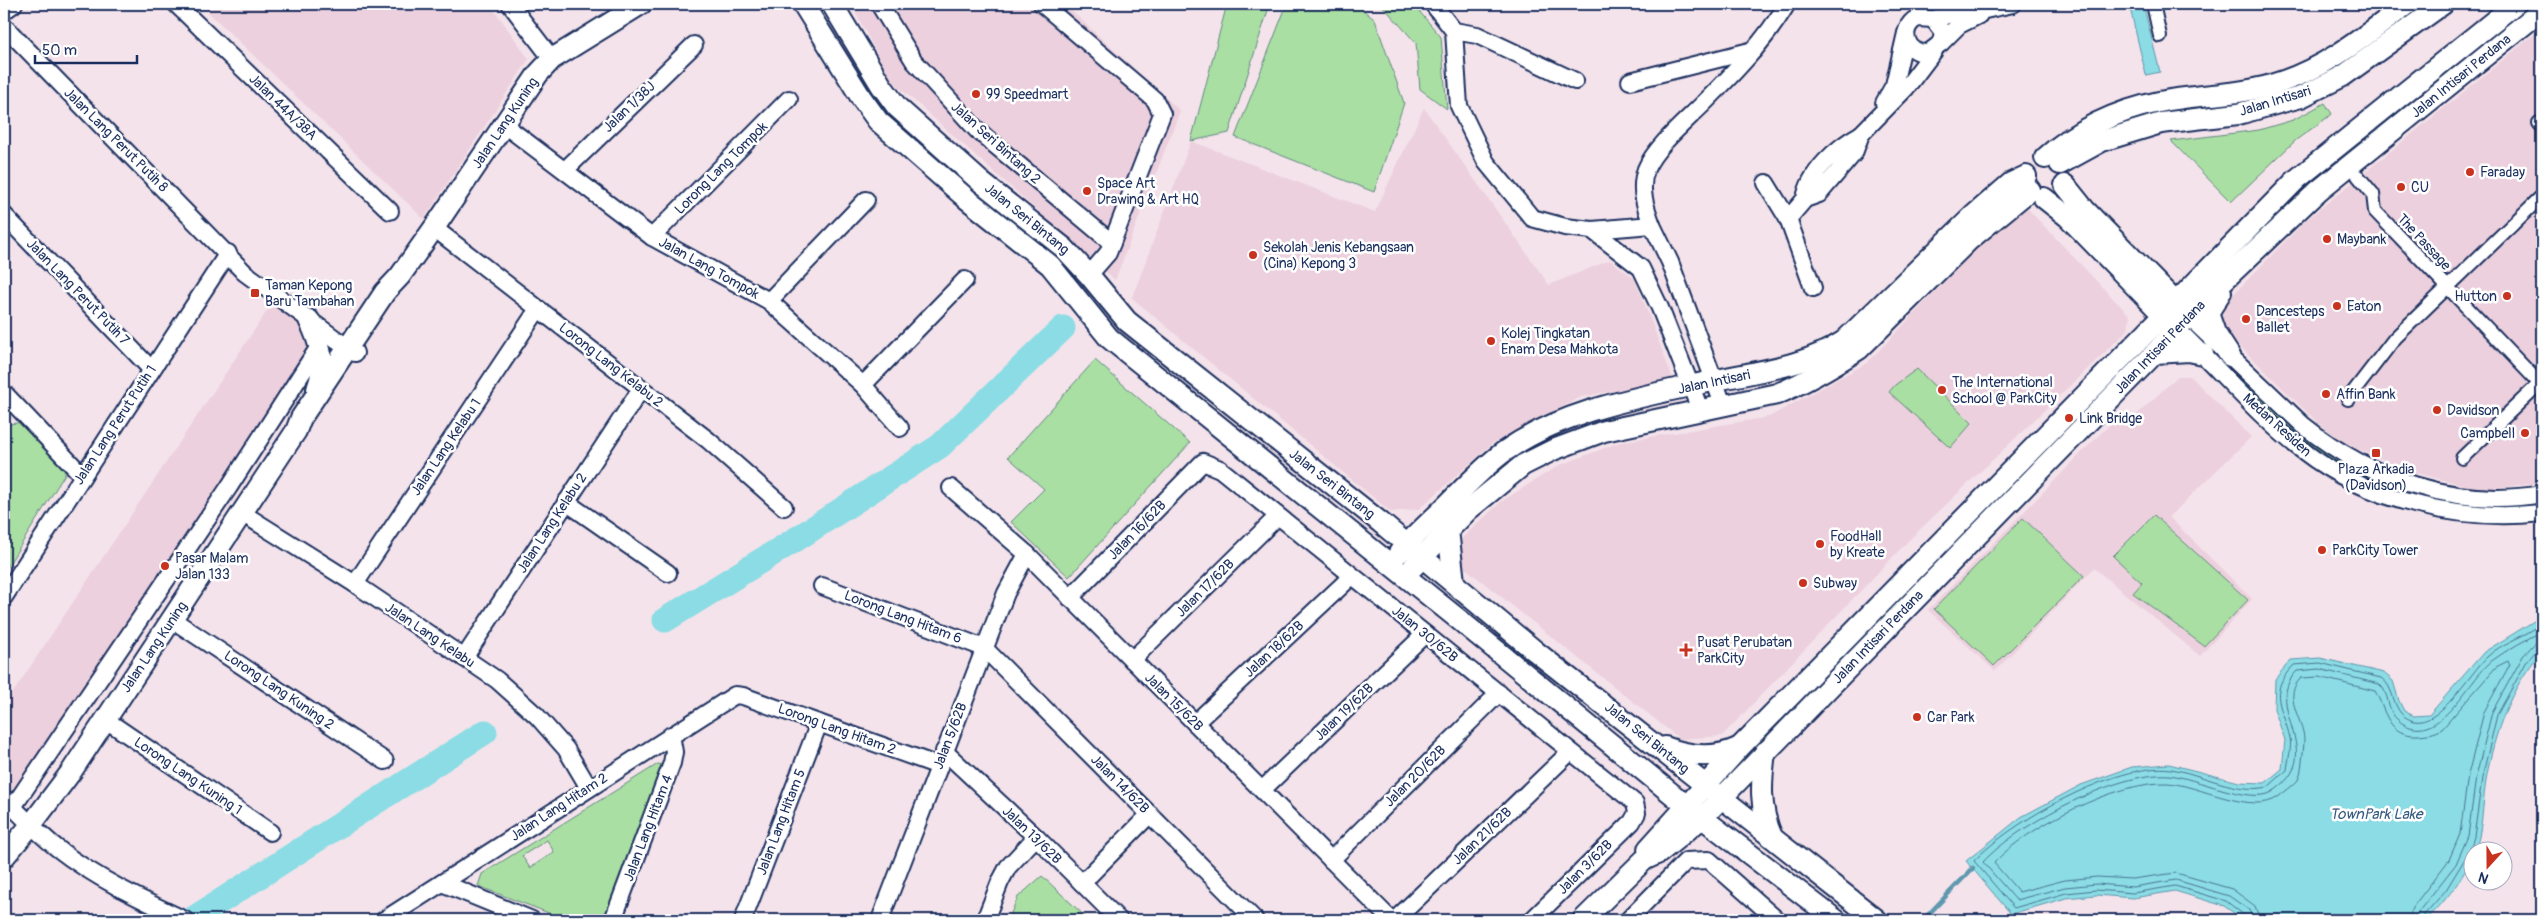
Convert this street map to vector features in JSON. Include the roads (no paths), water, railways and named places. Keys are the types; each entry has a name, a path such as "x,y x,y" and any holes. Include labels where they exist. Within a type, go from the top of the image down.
{"street":[{"path":"4,11 14,4"},
{"name":"Jalan 44A/38A","path":"176,4 390,211"},
{"path":"510,4 552,59"},
{"name":"Jalan Lang Kuning","path":"4,856 31,825 106,720 296,431 301,418 393,297 400,276 538,74 552,59 642,4"},
{"name":"Jalan Seri Bintang","path":"803,4 862,99 878,121 967,199 1050,265 1109,338 1695,812 1836,920"},
{"name":"Jalan Seri Bintang","path":"832,4 881,85 897,107 981,182 1064,248 1089,274 1127,321 1380,522 1536,651 1877,920"},
{"name":"Jalan Seri Bintang 2","path":"879,4 914,62 976,130 1112,243"},
{"path":"1042,4 1154,100 1162,114 1112,243 1102,261 1089,274 1083,284 1083,293 1095,320"},
{"path":"1433,4 1454,31 1459,106 1486,162 1532,218 1565,227 1592,230 1652,225"},
{"path":"1724,407 1670,262 1652,225 1643,200 1642,187 1646,168 1671,136 1754,50 1774,26 1787,4"},
{"path":"1788,219 1806,199 1808,184 1843,144 1861,134 1878,114 1906,88 1937,47 1959,25 1985,10 2014,4"},
{"path":"2153,4 2160,36"},
{"name":"Jalan Intisari","path":"2053,161 2064,141 2100,121 2159,102 2239,93 2302,74 2353,46 2407,4"},
{"name":"Jalan Intisari","path":"2053,161 2102,141 2162,123 2238,114 2301,97 2343,76 2444,4"},
{"name":"Jalan Intisari Perdana","path":"1713,792 1766,752 2155,353 2202,275 2297,179 2515,4"},
{"path":"1878,114 1894,85 1909,24 1922,13 1975,8 1985,10"},
{"name":"Jalan Intisari Perdana","path":"1713,792 1740,747 2135,345 2176,316 2246,261 2318,191 2542,10"},
{"path":"1906,33 1909,44 1917,52 1928,53 1937,47 1941,26 1922,13"},
{"name":"Jalan Lang Perut Putih 8","path":"4,26 228,253 245,273 309,320 354,346"},
{"path":"1454,31 1477,35 1575,80"},
{"name":"Jalan 1/38J","path":"565,170 694,45"},
{"path":"1630,82 1754,50"},
{"name":"Lorong Lang Tompok","path":"652,237 789,99"},
{"name":"Jalan Lang Tompok","path":"503,124 652,237 769,301 863,385 900,428"},
{"path":"2135,345 2143,327 2144,315 2137,277 2065,185 2065,170 2053,161 2032,164 2033,188 2137,277 2176,316"},
{"name":"The Passage","path":"2358,176 2373,194 2375,211 2446,288 2542,384"},
{"path":"1766,183 1788,219 1814,288"},
{"name":"Jalan Intisari","path":"1390,564 1461,489 1504,452 1523,440 1597,408 1690,386 1781,368 1834,348 1844,341 1974,215 2011,183 2033,188"},
{"path":"2033,188 2057,195 2065,185"},
{"name":"Jalan Intisari","path":"1405,576 1468,510 1518,469 1553,450 1604,431 1701,412 1777,394 1793,388 1859,349 1969,240 2033,188"},
{"path":"2348,399 2395,338 2542,196"},
{"path":"769,301 866,200"},
{"name":"Jalan Lang Perut Putih 7","path":"4,215 151,369"},
{"name":"Lorong Lang Kelabu 2","path":"434,228 708,440 784,507"},
{"path":"1592,230 1641,268 1701,412"},
{"name":"Jalan Lang Perut Putih 8","path":"228,253 250,264 354,346"},
{"name":"Jalan Lang Perut Putih 1","path":"4,598 82,475 228,253"},
{"path":"2230,356 2215,334 2208,313 2246,261"},
{"path":"2137,277 2161,277 2181,281 2202,275"},
{"path":"863,385 965,280"},
{"name":"Jalan Lang Kelabu 1","path":"354,584 538,309"},
{"path":"1664,320 1688,311"},
{"name":"Medan Residen","path":"2176,316 2203,354 2302,450 2353,481 2409,502 2444,510 2477,515 2542,513"},
{"name":"Medan Residen","path":"2176,316 2230,356 2284,408 2321,439 2381,473 2422,488 2459,495 2503,498 2542,494"},
{"path":"309,320 320,345 322,368 321,380 312,403"},
{"path":"185,920 77,862 56,848 8,802 229,487 320,345"},
{"name":"Jalan Lang Kuning","path":"296,431 308,422 354,346"},
{"path":"2155,353 2189,351 2203,354"},
{"path":"2462,458 2542,384"},
{"name":"Jalan Lang Kelabu 2","path":"464,658 641,389"},
{"path":"7,402 82,475"},
{"name":"Jalan 30/62B","path":"1203,462 1220,469 1499,693 1635,803 1637,813"},
{"name":"Jalan 16/62B","path":"1070,598 1203,462"},
{"path":"1996,486 2012,499"},
{"name":"Jalan 15/62B","path":"951,488 1027,554 1393,920"},
{"path":"566,502 668,573"},
{"name":"Jalan Lang Kelabu","path":"242,513 354,584 496,680 537,716 566,749 589,788"},
{"name":"Jalan 17/62B","path":"1132,660 1278,516"},
{"path":"1380,522 1414,524 1430,522"},
{"path":"1448,530 1454,582"},
{"name":"Jalan 5/62B","path":"880,920 1006,593 1027,554"},
{"name":"Jalan 18/62B","path":"1195,723 1352,576"},
{"name":"Lorong Lang Hitam 6","path":"822,586 984,648"},
{"name":"Lorong Lang Kuning 2","path":"173,620 385,760"},
{"name":"Jalan 19/62B","path":"1262,790 1425,634"},
{"name":"Jalan 14/62B","path":"984,648 1255,920"},
{"name":"Jalan 20/62B","path":"1331,860 1499,693"},
{"name":"Lorong Lang Hitam 2","path":"735,695 743,696 819,723 941,758"},
{"name":"Jalan Lang Hitam 2","path":"384,920 735,695"},
{"name":"Lorong Lang Kuning 1","path":"106,720 270,832"},
{"name":"Jalan Lang Hitam 5","path":"743,920 819,723"},
{"name":"Jalan Lang Hitam 4","path":"613,920 672,763 674,752 672,735"},
{"path":"1654,743 1697,756 1714,756 1740,747"},
{"name":"Jalan 21/62B","path":"1393,920 1570,752"},
{"path":"1766,752 1762,773 1762,807 1763,817 1772,837"},
{"name":"Jalan 13/62B","path":"941,758 1036,838 1118,920"},
{"path":"1583,920 1644,860 1650,845 1695,812 1713,792"},
{"name":"Jalan 3/62B","path":"1532,920 1632,822 1637,813"},
{"path":"1082,883 1150,814"},
{"path":"985,920 1008,867 1036,838"},
{"path":"1628,920 1686,861 1709,860 1769,918"},
{"path":"442,883 532,920"}],"water":[{"path":"2129,4 2143,4 2160,72 2146,75"},
{"name":"TownPark Lake","path":"2542,616 2542,652 2521,680 2512,696 2499,729 2489,763 2478,842 2464,842 2464,873 2443,903 2426,920 2244,920 2224,906 2175,891 2133,898 2096,895 2066,898 2011,914 1966,861 2021,817 2081,785 2132,767 2169,764 2239,782 2265,783 2282,769 2285,740 2274,709 2275,679 2291,660 2320,658 2384,673 2393,681 2404,711 2414,716 2429,715 2484,652"}],"waterway":[{"path":"665,620 798,538 940,446 1063,328"},
{"path":"191,920 485,732"},
{"path":"1923,920 1973,868"}],"place":[{"name":"99 Speedmart","path":"976,94"},
{"name":"Faraday","path":"2470,172"},
{"name":"CU","path":"2401,187"},
{"name":"Space Art Drawing & Art HQ","path":"1087,191"},
{"name":"Maybank","path":"2327,239"},
{"name":"Sekolah Jenis Kebangsaan (Cina) Kepong 3","path":"1253,255"},
{"name":"Taman Kepong Baru Tambahan","path":"255,293"},
{"name":"Hutton","path":"2507,296"},
{"name":"Eaton","path":"2337,306"},
{"name":"Dancesteps Ballet","path":"2246,319"},
{"name":"Kolej Tingkatan Enam Desa Mahkota","path":"1491,341"},
{"name":"The International School @ ParkCity","path":"1942,390"},
{"name":"Affin Bank","path":"2326,394"},
{"name":"Davidson","path":"2437,410"},
{"name":"Link Bridge","path":"2069,418"},
{"name":"Campbell","path":"2525,433"},
{"name":"Plaza Arkadia (Davidson)","path":"2376,453"},
{"name":"FoodHall by Kreate","path":"1820,544"},
{"name":"ParkCity Tower","path":"2322,550"},
{"name":"Pasar Malam Jalan 133","path":"165,566"},
{"name":"Subway","path":"1803,583"},
{"name":"Pusat Perubatan ParkCity","path":"1686,650"},
{"name":"Car Park","path":"1917,717"}]}
